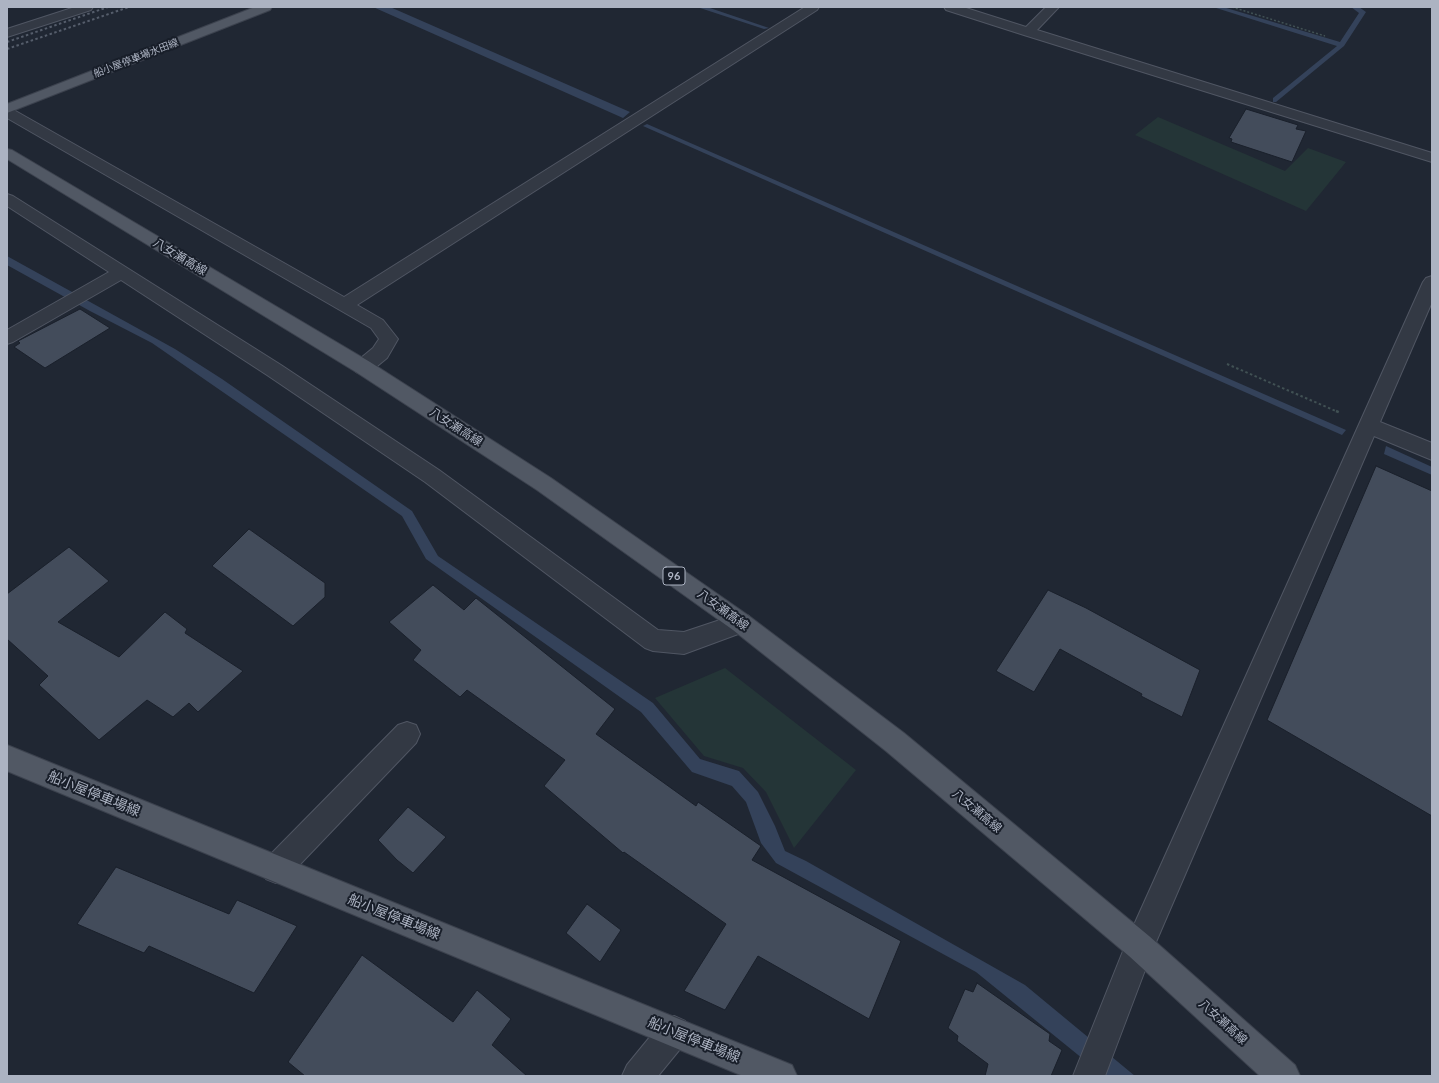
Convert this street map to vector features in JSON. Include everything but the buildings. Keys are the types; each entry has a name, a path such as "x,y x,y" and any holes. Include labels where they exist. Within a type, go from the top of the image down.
{"main road":[{"name":"船小屋停車場水田線","path":"7,109 266,7"},
{"name":"八女瀬高線","path":"7,153 363,367 544,484 741,623 895,742 1139,946 1284,1076"},
{"name":"船小屋停車場線","path":"7,758 781,1076"}],"street":[{"path":"7,34 87,7"},
{"path":"344,305 813,7"},
{"path":"950,7 1432,158"},
{"path":"1028,32 1053,7"},
{"path":"7,112 377,324 389,339 380,353 363,367"},
{"path":"7,199 274,370 432,476 653,640 684,642 741,623"},
{"path":"7,338 121,273"},
{"path":"1089,1076 1139,946 1432,282"},
{"path":"1369,425 1432,452"},
{"path":"276,869 407,734"},
{"path":"638,1076 674,1032"}],"path":[{"path":"1232,7 1325,36"},
{"path":"1228,364 1369,425"}],"shaded area":[{"path":"1158,117 1285,171 1308,148 1346,162 1306,211 1135,135"},
{"path":"725,668 856,770 794,848 766,792 743,768 704,756 655,698"}],"water":[{"path":"373,7 390,7 630,112 623,118"},
{"path":"647,124 1346,430 1342,435 643,126"},
{"path":"7,256 175,349 222,379 412,511 438,556 653,703 700,759 739,771 758,792 775,826 785,851 806,861 1025,985 1135,1076 1104,1076 976,972 776,863 761,843 746,802 732,786 692,772 641,712 426,559 402,516 152,343 7,265"},
{"path":"1386,446 1432,467 1432,475 1384,454"}],"waterway":[{"path":"700,7 766,28"},
{"path":"1216,7 1342,45"},
{"path":"1342,45 1363,12 1354,7"},
{"path":"1276,100 1342,45"}],"railway":[{"path":"7,42 108,7"},
{"path":"7,49 129,7"}]}
